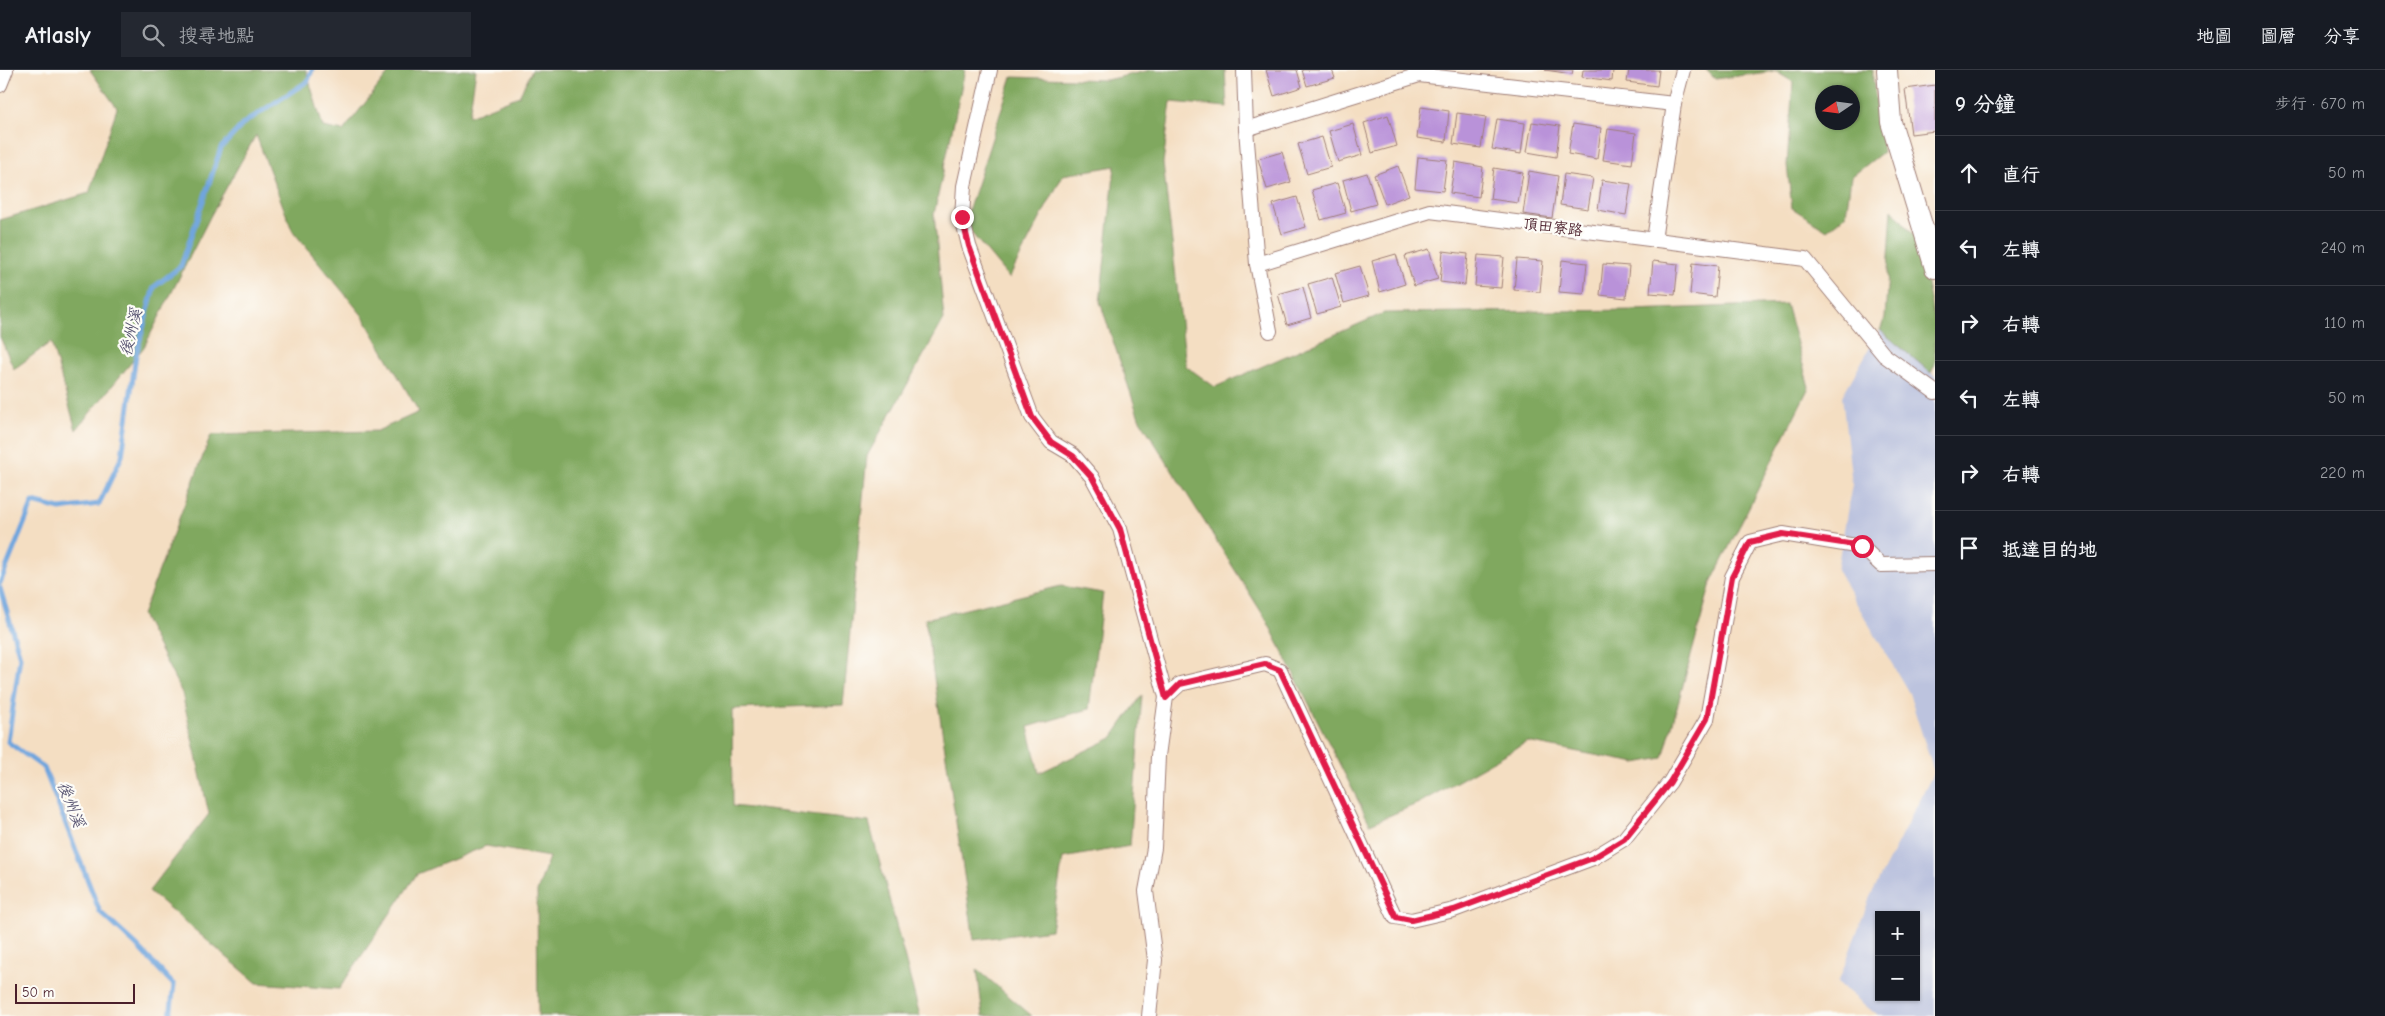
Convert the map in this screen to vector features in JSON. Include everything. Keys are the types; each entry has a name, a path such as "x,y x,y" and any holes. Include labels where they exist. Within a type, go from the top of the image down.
{"street":[{"path":"0,86 6,70"},
{"path":"990,70 964,186 962,217 969,246 1032,417 1051,442 1073,456 1092,477 1120,529 1166,698 1158,756 1154,848 1146,891 1155,960 1148,1016"},
{"path":"1244,70 1246,129 1258,264 1270,331"},
{"path":"1654,240 1674,104 1683,70"},
{"path":"1887,70 1891,122 1935,268"},
{"path":"1246,129 1419,76 1674,104"},
{"name":"頂田寮路","path":"1258,264 1430,211 1805,259 1884,355 1935,392"},
{"path":"1166,698 1180,684 1265,664 1280,670 1396,917 1411,920 1454,910 1593,858 1624,839 1670,782 1707,719 1732,577 1750,542 1783,534 1862,546 1881,565 1935,564"}],"shaded area":[{"path":"1880,330 1935,376 1935,1016 1878,1016 1838,983 1870,897 1934,772 1909,693 1837,570 1852,484 1842,396"}],"green space":[{"path":"90,70 306,70 323,127 343,131 391,70 476,70 469,116 519,96 532,70 965,70 934,214 944,319 867,456 843,705 732,709 733,806 869,822 920,1016 538,1016 537,892 549,857 486,846 417,874 339,989 257,983 149,891 209,814 182,693 142,615 211,435 377,431 419,412 362,315 292,230 256,135 211,215 144,347 76,430 51,342 14,369 0,337 0,220 89,193 117,108"},
{"path":"1151,70 1225,70 1227,107 1171,102 1163,163 1186,366 1215,387 1384,313 1633,310 1786,304 1809,387 1711,583 1663,758 1636,763 1527,742 1419,803 1370,824 1267,621 1139,418 1100,302 1115,166 1063,175 1009,278 964,224 1012,77 1106,80"},
{"path":"1706,70 1873,70 1883,152 1851,177 1846,215 1827,230 1792,208 1787,165 1793,82 1775,71 1715,79"},
{"path":"1892,209 1918,240 1935,324 1935,364 1931,373 1880,330 1885,318"},
{"path":"1061,586 1103,593 1089,709 1028,727 1039,773 1112,738 1142,695 1130,846 1063,858 1051,930 974,940 925,619"},
{"path":"977,969 1032,1016 983,1016"}],"building":[{"path":"1266,70 1297,70 1302,87 1274,96"},
{"path":"1302,70 1332,70 1335,78 1307,86"},
{"path":"1545,70 1573,70 1572,74"},
{"path":"1583,70 1613,70 1612,81 1582,77"},
{"path":"1629,70 1659,70 1657,86 1627,82"},
{"path":"1935,85 1935,131 1911,134 1905,89"},
{"path":"1421,107 1449,111 1446,142 1417,138"},
{"path":"1457,113 1486,117 1481,148 1453,144"},
{"path":"1388,115 1397,146 1372,153 1364,123"},
{"path":"1497,119 1525,123 1521,154 1492,149"},
{"path":"1532,122 1560,126 1556,157 1527,152"},
{"path":"1353,124 1362,155 1338,162 1329,131"},
{"path":"1573,124 1601,128 1597,159 1568,154"},
{"path":"1608,129 1636,133 1632,164 1603,160"},
{"path":"1322,137 1331,167 1307,174 1298,144"},
{"path":"1282,152 1291,182 1267,189 1258,159"},
{"path":"1418,157 1447,160 1443,191 1415,188"},
{"path":"1455,162 1483,167 1479,197 1450,193"},
{"path":"1398,166 1409,195 1385,204 1374,175"},
{"path":"1494,168 1523,173 1518,203 1490,199"},
{"path":"1529,171 1558,176 1552,218 1523,214"},
{"path":"1367,173 1376,204 1351,211 1343,180"},
{"path":"1564,174 1593,178 1588,209 1560,205"},
{"path":"1602,180 1631,184 1626,215 1598,210"},
{"path":"1337,183 1346,213 1321,220 1312,190"},
{"path":"1297,197 1306,227 1282,234 1273,204"},
{"path":"1429,249 1438,279 1414,286 1405,256"},
{"path":"1443,251 1468,254 1465,285 1440,282"},
{"path":"1396,254 1405,284 1380,292 1372,261"},
{"path":"1478,255 1504,257 1501,288 1475,286"},
{"path":"1517,259 1543,261 1540,292 1514,290"},
{"path":"1562,260 1587,263 1584,294 1559,292"},
{"path":"1653,261 1678,264 1675,295 1650,293"},
{"path":"1693,263 1718,266 1715,297 1690,294"},
{"path":"1603,264 1629,266 1626,298 1600,295"},
{"path":"1360,266 1369,296 1344,303 1335,273"},
{"path":"1332,277 1341,307 1317,314 1308,284"},
{"path":"1303,287 1311,318 1287,325 1278,294"}],"waterway":[{"name":"後州溪","path":"0,583 33,502 60,509 99,504 122,456 136,355 154,287 181,266 221,148 244,123 308,81 312,70"},
{"name":"後州溪","path":"0,588 20,657 8,742 44,768 100,912 136,945 174,985 170,1016"}],"route":[{"path":"962,217 969,246 1032,417 1051,442 1073,456 1092,477 1120,529 1166,698 1180,684 1265,664 1280,670 1396,917 1411,920 1454,910 1593,858 1624,839 1670,782 1707,719 1732,577 1750,542 1783,534 1862,546"}]}
